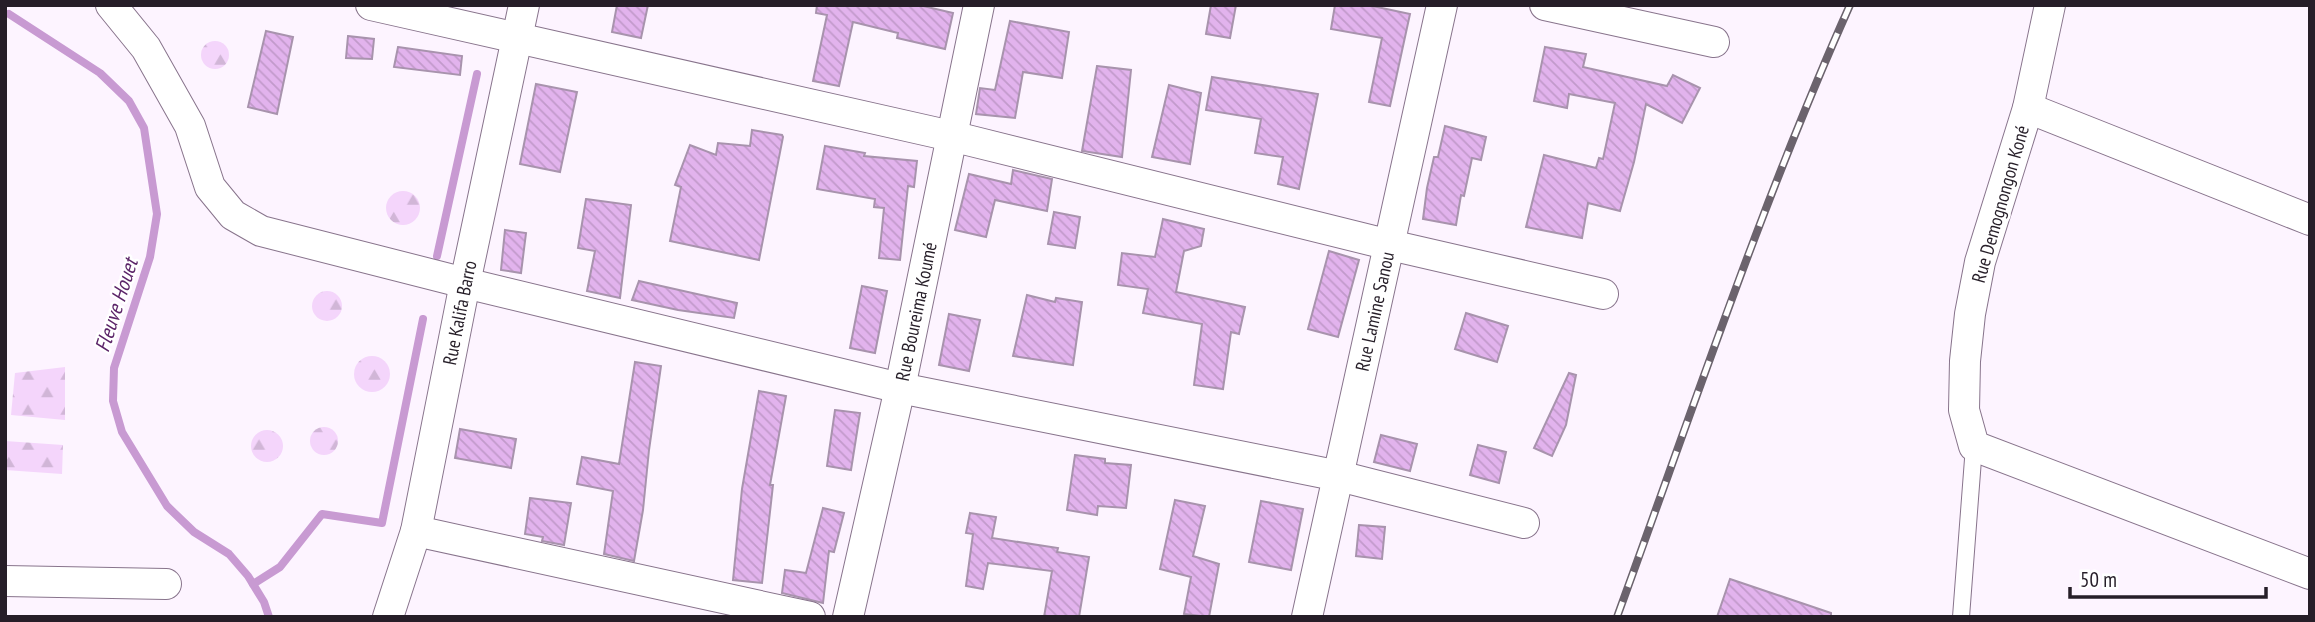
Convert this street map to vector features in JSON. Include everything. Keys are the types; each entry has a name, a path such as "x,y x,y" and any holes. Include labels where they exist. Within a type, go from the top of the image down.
{"street":[{"path":"111,5 146,48 190,126 210,187 233,215 261,231 900,388 1339,476 1524,523"},
{"path":"371,5 951,136 1390,245 1603,294"},
{"name":"Rue Kalifa Barro","path":"388,617 416,531 524,5"},
{"name":"Rue Boureima Koumé","path":"848,617 900,388 979,5"},
{"name":"Rue Lamine Sanou","path":"1307,617 1442,5"},
{"path":"1545,5 1714,42"},
{"name":"Rue Demognongon Koné","path":"1974,446 1964,410 1970,314 1980,262 2028,108 2050,5"},
{"path":"2028,108 2310,220"},
{"path":"1974,446 2310,574"},
{"path":"416,531 810,617"},
{"path":"5,581 166,584"}],"lane":[{"path":"1961,617 1974,446"}],"green space":[{"path":"215,41 225,45 229,55 225,65 215,69 205,65 201,55 205,45"},
{"path":"403,191 415,196 420,208 415,220 403,225 391,220 386,208 391,196"},
{"path":"327,291 333,292 341,300 341,312 333,320 327,321 321,320 313,312 312,306 313,300 321,292"},
{"path":"372,356 384,362 390,374 384,386 372,392 360,386 354,374 360,362"},
{"path":"65,367 65,420 11,415 15,373"},
{"path":"324,427 334,431 338,441 334,451 324,455 314,451 310,441 314,431"},
{"path":"267,430 278,435 283,446 278,457 267,462 256,457 251,446 256,435"},
{"path":"5,441 63,445 62,474 5,470"}],"building":[{"path":"617,5 648,5 641,38 612,32"},
{"path":"817,5 919,5 953,13 945,49 897,38 898,33 853,22 839,86 813,81 827,15 816,13"},
{"path":"1211,5 1236,5 1230,38 1206,34"},
{"path":"1335,5 1368,5 1410,14 1390,106 1369,102 1382,38 1331,29"},
{"path":"1010,21 1069,32 1062,78 1023,72 1015,118 976,114 980,88 995,90"},
{"path":"266,31 293,37 277,114 248,107"},
{"path":"348,36 374,39 372,59 346,58"},
{"path":"398,47 462,56 460,75 394,67"},
{"path":"1545,47 1586,54 1583,67 1667,86 1673,75 1700,88 1682,123 1646,104 1620,211 1588,203 1582,238 1526,227 1544,155 1596,168 1599,158 1603,159 1615,103 1569,94 1567,108 1534,101"},
{"path":"1097,66 1131,70 1122,157 1082,151"},
{"path":"1212,77 1318,94 1299,189 1278,184 1283,157 1255,153 1261,119 1206,110"},
{"path":"536,84 577,92 560,172 520,164"},
{"path":"1169,85 1201,93 1190,164 1152,157"},
{"path":"1445,126 1486,137 1481,160 1472,158 1464,196 1461,195 1456,225 1423,219 1434,157 1438,157"},
{"path":"752,130 783,137 759,260 670,241 681,187 675,185 690,145 716,155 718,143 750,146"},
{"path":"825,146 865,153 864,156 917,161 914,187 908,186 900,260 879,258 884,208 874,207 875,199 817,189"},
{"path":"1013,170 1052,179 1047,211 995,200 986,237 955,230 969,174 1011,184"},
{"path":"586,199 631,205 620,298 587,291 595,251 578,248"},
{"path":"1054,212 1080,217 1075,248 1048,244"},
{"path":"1163,219 1204,229 1201,246 1184,251 1176,292 1245,307 1239,334 1231,332 1223,389 1194,385 1202,324 1143,313 1148,289 1118,285 1122,253 1155,257"},
{"path":"505,230 526,233 521,273 501,270"},
{"path":"1329,251 1359,260 1338,337 1308,329"},
{"path":"639,281 737,303 734,318 632,300"},
{"path":"862,286 887,291 875,353 850,348"},
{"path":"1027,295 1055,302 1056,298 1082,302 1073,365 1013,356"},
{"path":"1466,313 1508,326 1497,362 1455,349"},
{"path":"949,314 980,320 969,371 939,365"},
{"path":"635,362 661,366 634,561 604,554 613,491 577,484 582,457 619,464"},
{"path":"1569,373 1576,375 1566,425 1552,456 1534,448"},
{"path":"759,391 786,396 770,485 773,485 762,583 733,580 742,489"},
{"path":"835,410 860,413 851,470 827,466"},
{"path":"460,429 516,439 511,468 455,458"},
{"path":"1381,435 1417,444 1410,471 1374,462"},
{"path":"1478,445 1506,452 1499,483 1470,475"},
{"path":"1075,455 1105,459 1105,463 1131,465 1126,508 1098,506 1097,515 1067,510"},
{"path":"530,498 571,503 564,545 542,541 543,537 525,534"},
{"path":"1175,500 1205,506 1193,556 1219,564 1209,617 1184,614 1191,577 1160,569"},
{"path":"1261,501 1303,509 1291,570 1249,562"},
{"path":"823,508 844,513 834,552 829,551 823,603 782,593 785,570 806,573"},
{"path":"970,513 996,517 992,538 1058,548 1057,552 1089,557 1079,617 1044,617 1052,571 988,563 983,589 966,586 973,534 966,533"},
{"path":"1359,525 1385,527 1382,559 1356,556"},
{"path":"1730,579 1831,613 1831,617 1717,617"}],"waterway":[{"name":"Fleuve Houet","path":"9,14 100,73 129,101 144,128 157,214 150,257 114,368 113,401 122,432 167,506 194,532 229,554 248,576 264,602 269,617"},
{"path":"437,256 477,74"},
{"path":"253,584 280,567 322,514 382,523 423,319"}],"railway":[{"path":"1617,617 1757,232 1850,5"}]}
